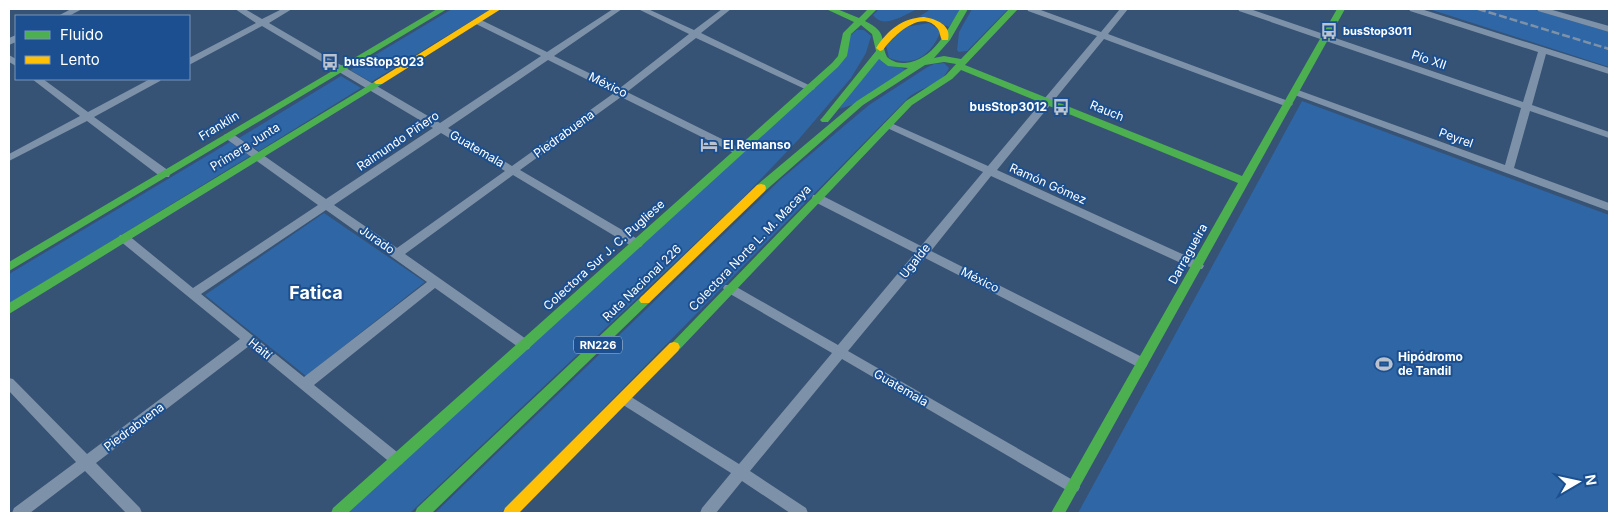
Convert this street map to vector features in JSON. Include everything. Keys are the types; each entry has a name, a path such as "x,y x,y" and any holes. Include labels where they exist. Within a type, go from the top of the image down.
{"main road":[{"name":"Franklin","path":"9,267 443,9"},
{"name":"Primera Junta","path":"9,309 497,9"},
{"path":"830,9 878,25 926,20 937,23 944,30 945,39 953,55 961,64"},
{"name":"Colectora Sur J. C. Pugliese","path":"338,513 839,61 844,51 847,33 873,9"},
{"name":"Ruta Nacional 226","path":"773,177 841,102 890,34 928,9"},
{"name":"Ruta Nacional 226","path":"422,513 773,177 860,103 936,52 964,9"},
{"name":"Colectora Norte L. M. Macaya","path":"510,513 624,399 914,98 937,86 1014,9"},
{"name":"Darragueira","path":"1058,513 1341,9"},
{"path":"859,20 873,29 879,37 880,49 885,60 895,65 910,66 944,59 961,64"},
{"name":"Rauch","path":"961,64 1244,182"}],"street":[{"path":"64,15 78,9"},
{"name":"Guatemala","path":"239,9 637,244"},
{"path":"190,61 288,9"},
{"name":"Raimundo Piñero","path":"193,294 618,9"},
{"path":"642,9 810,88"},
{"name":"Piedrabuena","path":"397,254 621,92 727,9"},
{"path":"1031,9 1288,104"},
{"name":"Ugalde","path":"707,513 988,171 1124,9"},
{"name":"Pío XII","path":"1242,9 1609,135"},
{"path":"1413,9 1609,71"},
{"path":"1541,9 1555,11 1609,29"},
{"name":"México","path":"477,21 738,151"},
{"path":"1508,171 1543,50"},
{"path":"38,80 165,174"},
{"path":"9,158 155,80"},
{"name":"Peyrel","path":"1295,92 1609,207"},
{"name":"Ramón Gómez","path":"888,125 1198,266"},
{"name":"Jurado","path":"229,136 525,345"},
{"name":"México","path":"817,198 1142,363"},
{"name":"Haití","path":"124,238 397,460"},
{"path":"304,385 436,281"},
{"name":"Guatemala","path":"729,288 1073,487"},
{"name":"Piedrabuena","path":"19,513 248,340"},
{"path":"9,383 88,462 135,513"},
{"path":"624,399 741,472 801,513"}],"shaded area":[{"path":"452,9 491,9 371,82 350,70"},
{"path":"879,9 917,9 894,20 883,21 873,15"},
{"path":"931,9 961,9 949,27 920,16"},
{"path":"972,9 1008,9 967,51 959,52 957,50 959,32"},
{"path":"1429,9 1532,9 1609,32 1609,67"},
{"path":"929,23 941,31 927,53 914,60 898,61 889,58 886,45 905,27"},
{"path":"857,30 864,30 871,36 866,53 851,78 799,139 739,202 410,513 345,513 834,70 849,36"},
{"path":"877,58 907,70 855,104 839,109"},
{"path":"944,63 949,68 946,74 908,98 501,513 435,513 780,180 869,105 926,68 934,64"},
{"path":"341,76 361,88 259,151 239,138"},
{"name":"Hipódromo de Tandil","path":"1302,101 1609,215 1609,513 1078,513"},
{"path":"230,142 250,156 9,304 9,274"},
{"path":"324,213 425,282 306,376 205,295"}],"railway":[{"path":"1478,9 1609,49"}],"traffic: fast":[{"path":"9,267 443,9"},
{"path":"830,9 859,21"},
{"path":"338,513 835,65 842,56 847,33 873,9"},
{"path":"859,21 876,33 880,41 882,57 886,61 896,66 914,65 924,61 940,47 964,9"},
{"path":"674,347 909,103 949,77 1014,9"},
{"path":"1058,513 1341,9"},
{"path":"825,120 880,51"},
{"path":"923,62 944,59 962,62"},
{"path":"761,188 860,103 921,64"},
{"path":"959,66 1244,181"},
{"path":"9,309 379,82"},
{"path":"422,513 645,300"}],"traffic: slow":[{"path":"379,82 497,9"},
{"path":"880,48 895,30 916,20 924,19 937,24 943,29 945,38"},
{"path":"645,300 761,188"},
{"path":"510,513 674,347"}],"place":[{"name":"busStop3011","path":"1329,31"},
{"name":"busStop3023","path":"330,62"},
{"name":"busStop3012","path":"1061,107"},
{"name":"El Remanso","path":"709,145"},
{"name":"Hipódromo de Tandil","path":"1384,364"}],"district":[{"name":"Fatica","path":"316,293"}]}
